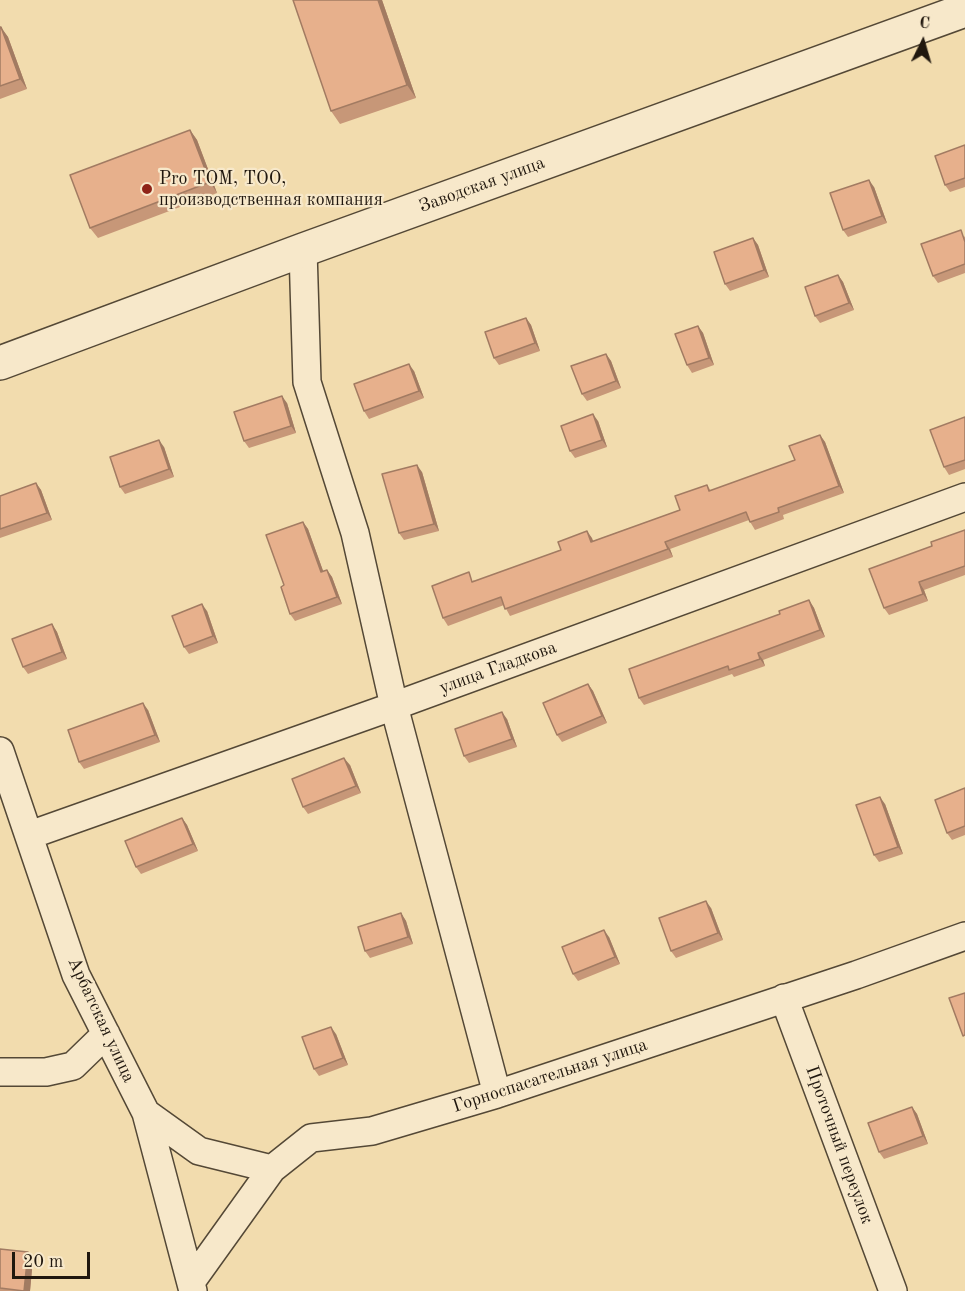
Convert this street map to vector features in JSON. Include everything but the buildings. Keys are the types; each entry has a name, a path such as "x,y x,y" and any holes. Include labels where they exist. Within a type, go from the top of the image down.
{"street":[{"name":"Заводская улица","path":"0,363 303,250 965,10"},
{"path":"303,250 307,382 355,533 394,706 497,1094"},
{"name":"улица Гладкова","path":"30,835 394,706 965,497"},
{"name":"Арбатская улица","path":"0,752 76,975 146,1113 192,1287"},
{"name":"Горноспасательная улица","path":"192,1287 272,1169 311,1138 372,1131 497,1094 965,936"},
{"name":"Проточный переулок","path":"784,998 893,1291"},
{"path":"0,1072 46,1072 73,1066 106,1034"},
{"path":"146,1113 199,1151 272,1169"}],"place":[{"name":"Pro TOM, ТОО, производственная компания","path":"147,189"}]}
